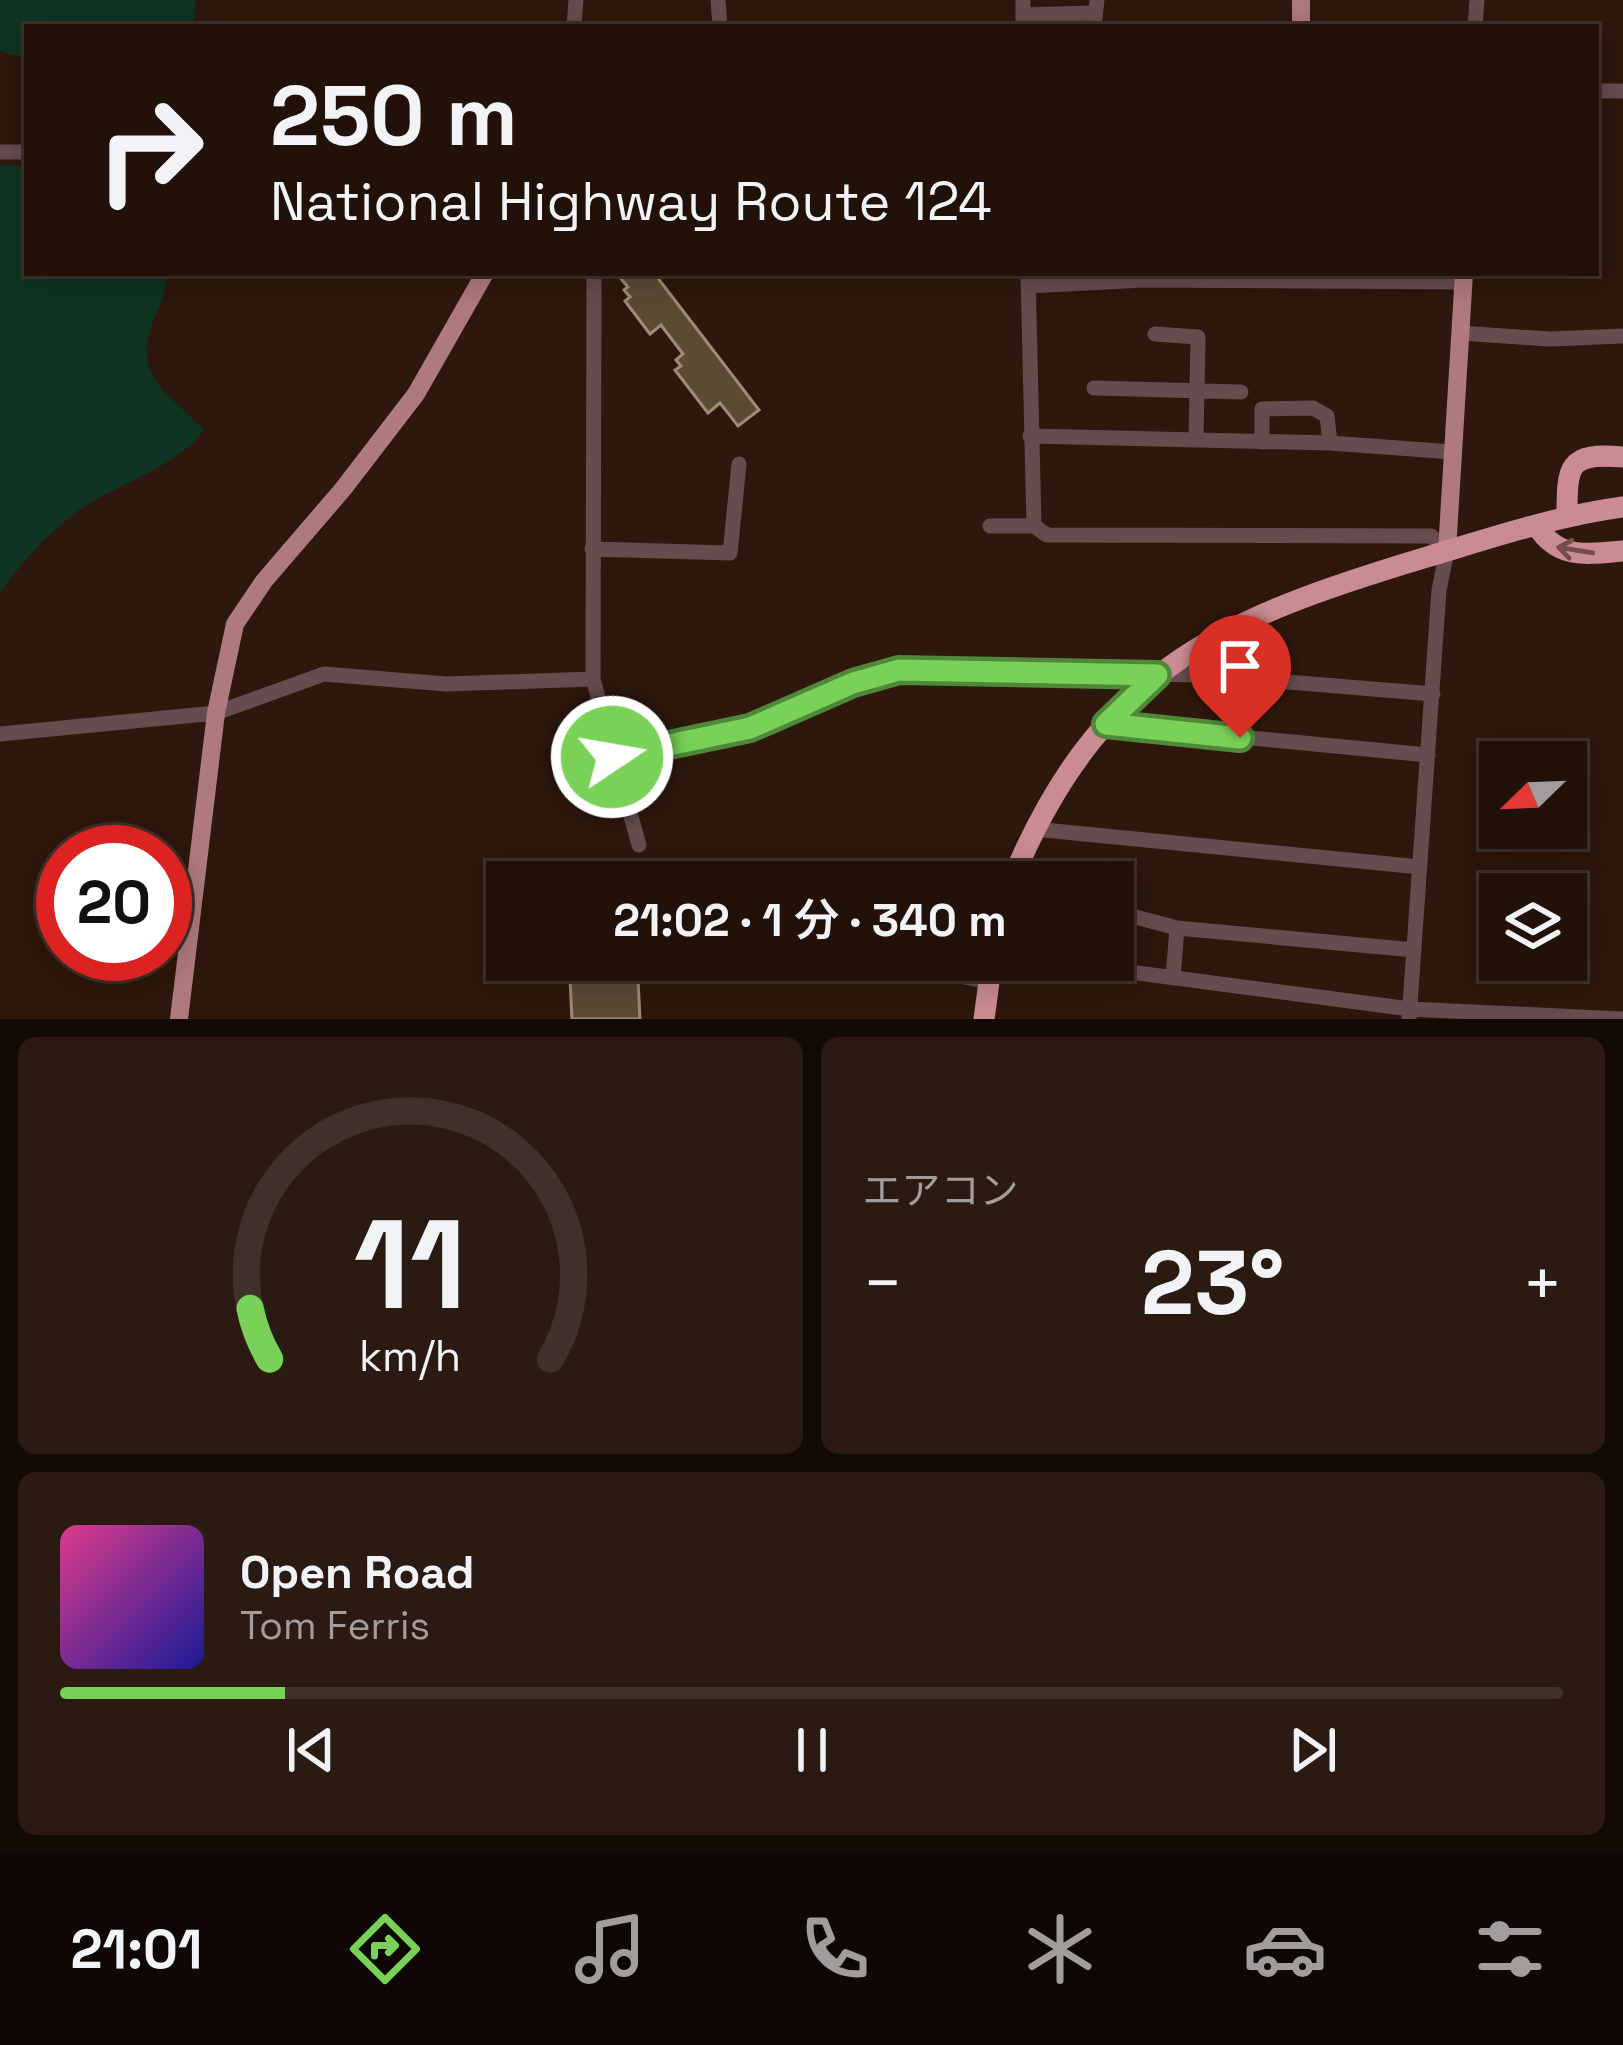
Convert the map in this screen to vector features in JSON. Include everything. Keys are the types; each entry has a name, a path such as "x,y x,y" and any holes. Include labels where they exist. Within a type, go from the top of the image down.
{"highway":[{"path":"1567,517 1571,469 1592,454 1623,457"},
{"path":"1020,861 1079,754 1157,675 1215,634 1323,590 1567,517 1614,508 1613,538 1623,549"},
{"path":"1538,526 1545,539 1562,551 1623,549"},
{"path":"989,1018 991,981"}],"main road":[{"path":"179,1019 215,713 235,624 416,394 483,276"},
{"path":"1447,551 1464,277"}],"street":[{"path":"1023,14 1095,13"},
{"path":"594,276 593,679 639,845"},
{"path":"1034,526 1028,279 1464,277"},
{"path":"1460,333 1550,339 1623,336"},
{"path":"1155,334 1198,337 1196,440"},
{"path":"1094,388 1241,392"},
{"path":"1262,442 1262,409 1313,408 1327,416 1330,443"},
{"path":"1030,436 1330,443 1453,452"},
{"path":"592,549 730,553 739,464"},
{"path":"990,526 1034,526 1047,535 1431,536 1447,551 1440,580 1410,1014"},
{"path":"612,757 750,728 853,683 899,670 1202,675 1433,694"},
{"path":"0,734 215,713 324,674 446,684 593,679"},
{"path":"1106,724 1427,755"},
{"path":"1034,829 1420,867"},
{"path":"1134,917 1177,928 1414,950"},
{"path":"1172,978 1177,928"},
{"path":"1134,973 1410,1014 1623,1018"}],"green space":[{"path":"0,0 196,0 194,21 24,24 24,58 0,51"},
{"path":"0,165 24,166 24,276 164,276 163,296 148,339 150,370 204,430 177,455 67,520 36,548 0,592"}],"building":[{"path":"619,276 656,276 759,410 738,426 720,403 708,413 675,370 683,354 661,325 650,334 625,301 630,297 624,290 628,287"},
{"path":"570,981 638,981 640,1019 572,1019"}],"route":[{"path":"612,757 750,728 853,683 899,670 1157,675 1106,724 1240,738"}]}
